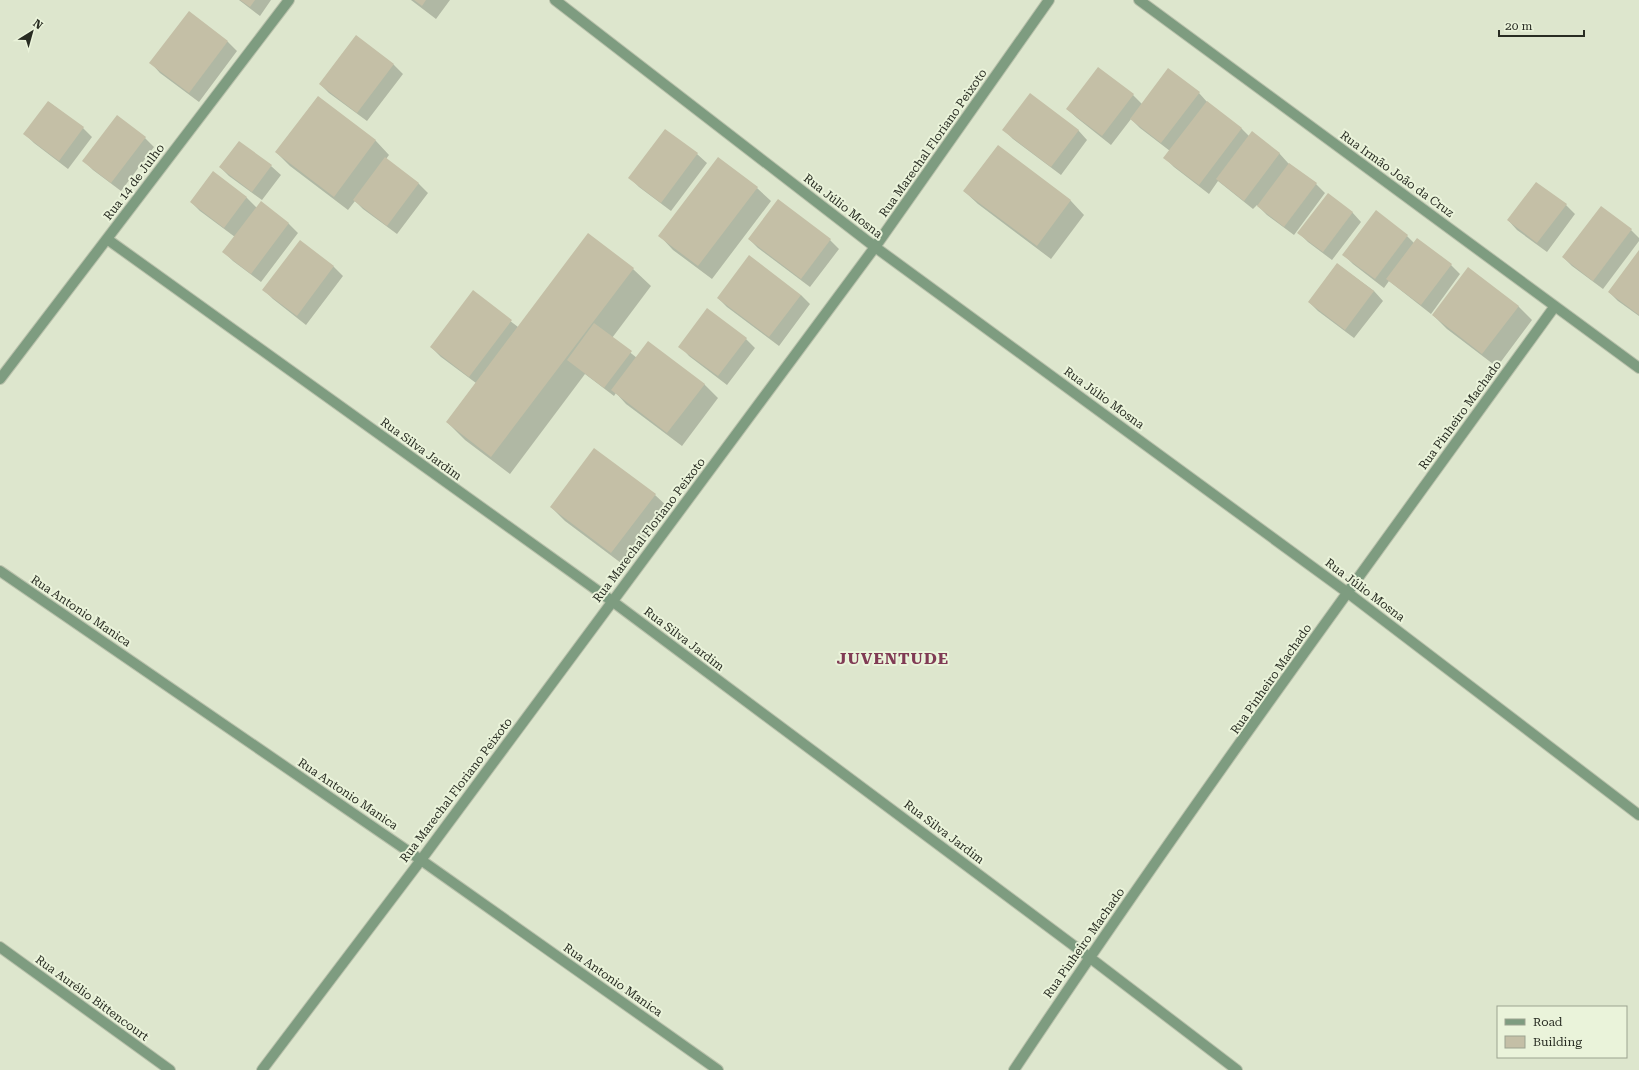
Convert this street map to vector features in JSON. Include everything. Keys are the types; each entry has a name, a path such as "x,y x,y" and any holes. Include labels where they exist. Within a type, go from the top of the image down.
{"street":[{"name":"Rua 14 de Julho","path":"0,379 289,0"},
{"name":"Rua Júlio Mosna","path":"556,0 875,247 1348,593 1639,815"},
{"name":"Rua Marechal Floriano Peixoto","path":"262,1070 421,860 875,247 1049,0"},
{"name":"Rua Irmão João da Cruz","path":"1139,0 1639,368"},
{"name":"Rua Silva Jardim","path":"107,239 612,601 1089,957 1237,1070"},
{"name":"Rua Pinheiro Machado","path":"1014,1070 1089,957 1348,593 1556,306"},
{"name":"Rua Antonio Manica","path":"0,571 421,860 718,1070"},
{"name":"Rua Aurélio Bittencourt","path":"0,947 170,1070"}],"building":[{"path":"240,0 255,0 250,7"},
{"path":"414,0 426,0 422,6"},
{"path":"189,11 228,41 189,93 149,63"},
{"path":"356,35 394,64 357,113 319,84"},
{"path":"1098,67 1134,94 1102,136 1066,109"},
{"path":"1168,68 1200,92 1161,143 1130,119"},
{"path":"1030,93 1079,130 1051,167 1002,130"},
{"path":"318,96 376,140 334,197 275,152"},
{"path":"48,101 84,127 59,161 23,134"},
{"path":"1207,101 1242,128 1199,185 1163,158"},
{"path":"117,115 146,137 111,183 82,161"},
{"path":"665,129 698,153 661,203 628,178"},
{"path":"1252,131 1280,153 1244,201 1216,179"},
{"path":"239,141 272,165 252,192 219,167"},
{"path":"998,145 1071,200 1037,246 963,191"},
{"path":"385,157 419,183 387,226 353,200"},
{"path":"718,157 758,187 698,266 658,236"},
{"path":"1289,163 1317,183 1284,227 1257,206"},
{"path":"213,171 247,197 224,228 190,202"},
{"path":"1536,182 1567,204 1537,243 1507,220"},
{"path":"1328,193 1353,212 1323,252 1297,233"},
{"path":"778,199 831,239 801,279 748,239"},
{"path":"261,201 289,223 251,274 222,252"},
{"path":"1601,206 1632,229 1593,281 1562,257"},
{"path":"1376,210 1408,235 1375,279 1342,255"},
{"path":"588,233 634,268 491,457 446,422"},
{"path":"1417,238 1452,264 1421,305 1386,279"},
{"path":"300,240 334,266 297,316 262,290"},
{"path":"1639,250 1639,315 1608,292"},
{"path":"749,255 801,295 769,337 717,298"},
{"path":"1337,263 1374,291 1345,330 1308,302"},
{"path":"1468,267 1519,306 1482,354 1432,315"},
{"path":"473,290 512,320 469,377 430,347"},
{"path":"707,308 747,338 718,376 678,347"},
{"path":"594,323 632,351 604,388 567,360"},
{"path":"648,341 705,384 667,433 611,390"},
{"path":"594,448 656,494 611,553 550,507"}],"district":[{"name":"JUVENTUDE","path":"893,658"}]}
